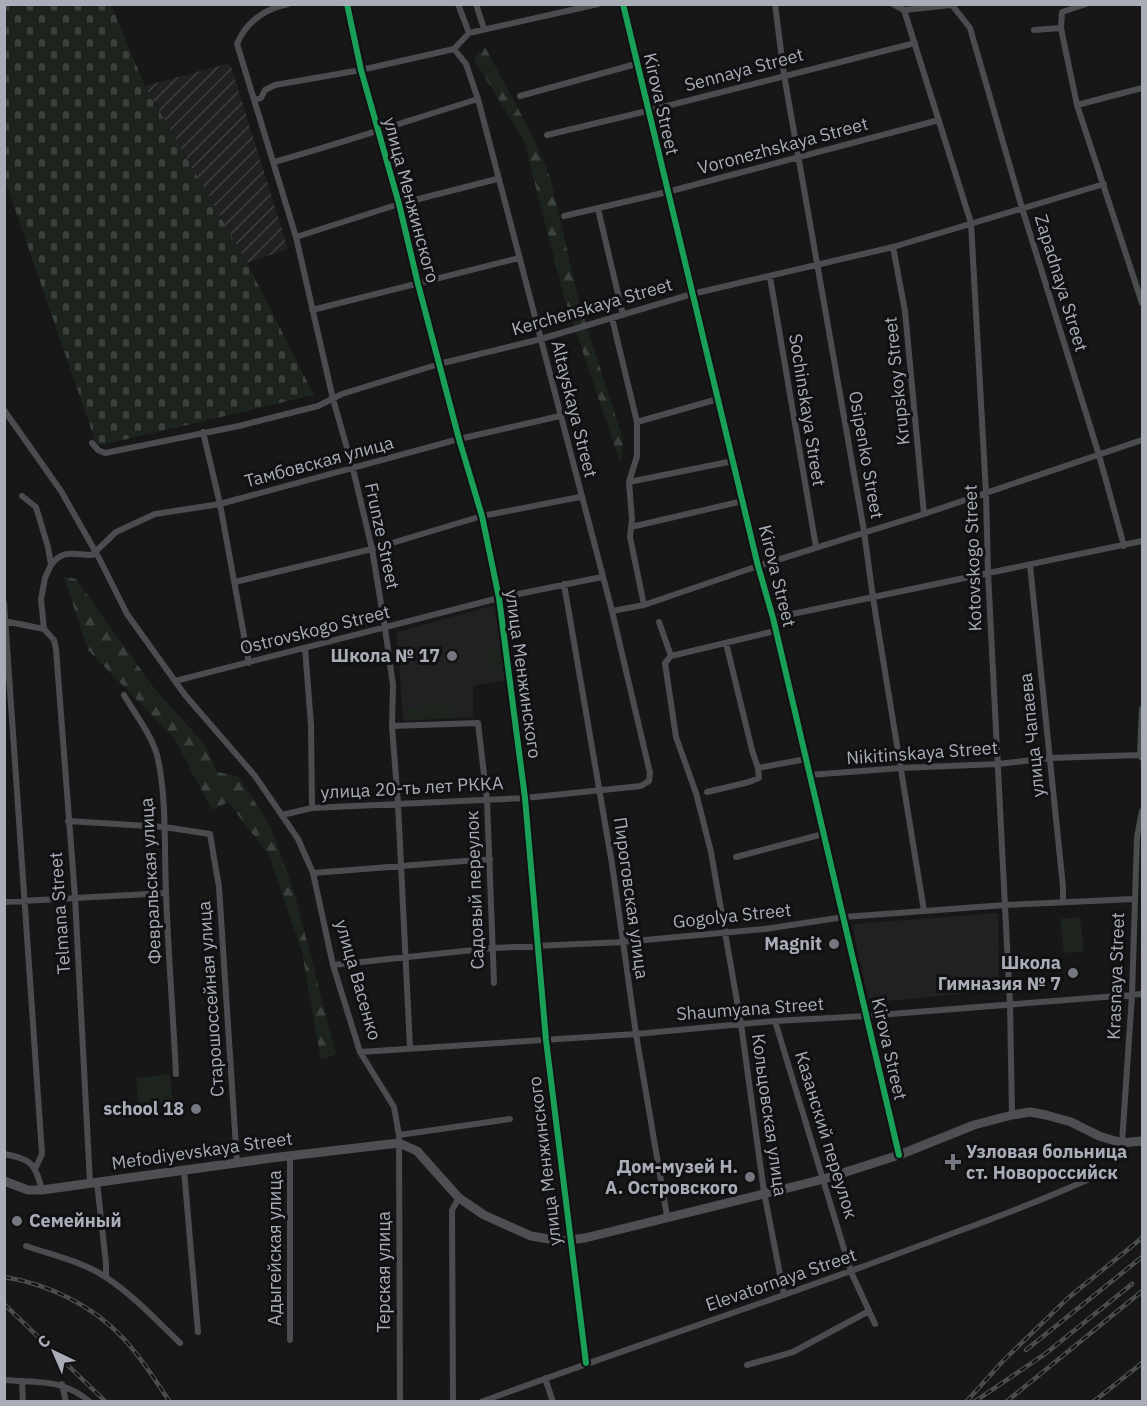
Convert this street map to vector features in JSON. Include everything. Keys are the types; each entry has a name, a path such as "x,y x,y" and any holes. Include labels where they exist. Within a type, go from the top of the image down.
{"main road":[{"path":"399,1139 417,1151 459,1198 484,1215 531,1236 561,1241 585,1238 824,1179 899,1155 974,1125 1012,1115 1030,1112 1046,1115 1071,1122 1099,1136 1122,1143 1143,1141"},
{"name":"Mefodiyevskaya Street","path":"4,1181 28,1190 42,1190 399,1139"}],"street":[{"name":"Frunze Street","path":"288,4 272,8 256,18 242,31 237,44 296,237 333,399 372,549 393,685 392,726 410,1048"},
{"name":"улица Менжинского","path":"347,4 361,70 399,204 459,439 482,516 499,598 525,798 546,1040 586,1363"},
{"path":"458,4 469,33"},
{"path":"476,4 483,29"},
{"path":"255,100 261,98 265,90 275,85 361,70 454,49 469,33 598,4"},
{"name":"Kirova Street","path":"623,4 758,566 776,631 899,1155"},
{"name":"Osipenko Street","path":"775,4 784,75 819,263 864,531 924,911"},
{"path":"893,4 904,10"},
{"path":"1086,4 1062,12 1061,28 1077,105 1143,303"},
{"name":"Zapadnaya Street","path":"904,10 952,5 970,28 1022,208 1099,455 1124,546"},
{"name":"Kotovskogo Street","path":"904,10 971,223 1010,1004 1012,1115"},
{"path":"1034,30 1061,28"},
{"name":"Sennaya Street","path":"547,135 915,43"},
{"name":"Altayskaya Street","path":"454,49 466,64 478,99 580,497 612,610 650,773 649,781"},
{"path":"520,96 636,64"},
{"path":"1077,105 1143,88"},
{"path":"274,162 349,142 378,130 478,99"},
{"name":"Voronezhskaya Street","path":"564,216 667,192 939,120"},
{"path":"296,237 399,204 497,179"},
{"name":"Kerchenskaya Street","path":"92,443 98,450 105,453 239,426 318,406 342,394 439,364 541,339 692,294 892,247 1104,184"},
{"path":"598,209 623,315"},
{"name":"Krupskoy Street","path":"892,247 905,311 924,514"},
{"path":"312,310 519,258"},
{"name":"Sochinskaya Street","path":"770,277 816,547"},
{"path":"612,318 637,422 638,456 629,482 630,537 644,605"},
{"path":"637,422 718,399"},
{"name":"улица Васенко","path":"4,410 61,491 127,614 176,681 255,776 298,838 313,873 333,965 360,1052 394,1107 399,1139"},
{"name":"Тамбовская улица","path":"96,553 102,544 116,532 155,514 220,504 459,439 560,417"},
{"path":"203,432 220,504 249,663"},
{"path":"612,610 644,605 1143,440"},
{"path":"629,482 733,460"},
{"path":"22,496 36,507 51,565"},
{"path":"235,582 372,549 482,516 580,497"},
{"path":"631,527 743,501"},
{"path":"772,618 1143,541"},
{"path":"6,621 44,629 40,599 51,565 61,555 96,553"},
{"name":"улица Чапаева","path":"1030,565 1063,902"},
{"name":"Ostrovskogo Street","path":"176,681 499,598 602,577"},
{"name":"Пироговская улица","path":"564,584 600,790 636,1034 667,1216"},
{"path":"4,603 42,1154 36,1167"},
{"name":"Кольцовская улица","path":"660,624 671,657 665,663 676,737 696,793 711,852 741,1024 764,1192 784,1295"},
{"name":"Telmana Street","path":"44,629 54,640 56,649 94,1183 106,1277"},
{"path":"671,657 776,631"},
{"path":"706,792 749,782 759,777 726,643"},
{"path":"305,648 312,808"},
{"name":"Февральская улица","path":"124,695 157,755 164,827 176,1074"},
{"path":"1142,756 1143,709"},
{"name":"Садовый переулок","path":"392,726 478,723 487,800 494,983"},
{"name":"Nikitinskaya Street","path":"809,776 901,768 998,764 1050,758 1142,756"},
{"path":"758,768 806,759"},
{"name":"улица 20-ть лет РККА","path":"282,815 312,808 525,798 641,786 649,781"},
{"name":"Krasnaya Street","path":"1122,1143 1132,995 1134,899 1139,885 1143,811"},
{"path":"68,821 164,827"},
{"name":"Старошоссейная улица","path":"164,827 210,834 219,898 237,1162"},
{"path":"736,857 823,834"},
{"path":"313,873 490,859"},
{"path":"4,902 166,893"},
{"name":"Gogolya Street","path":"333,965 492,948 623,942 765,929 844,917 1005,904 1134,899"},
{"name":"Shaumyana Street","path":"360,1052 636,1034 775,1021 1143,994"},
{"name":"Казанский переулок","path":"775,1021 851,1272 875,1324"},
{"path":"399,1139 510,1119"},
{"name":"Терская улица","path":"399,1139 400,1401"},
{"path":"4,1154 24,1158 36,1167 42,1190"},
{"name":"Адыгейская улица","path":"290,1155 290,1340"},
{"path":"184,1170 198,1332"},
{"name":"Elevatornaya Street","path":"485,1401 586,1363 851,1272 1026,1206 1089,1179"},
{"path":"453,1401 452,1210 459,1198"},
{"path":"26,1246 76,1263 106,1277 127,1293 180,1344"},
{"path":"747,1365 793,1352 869,1311"},
{"path":"545,1378 552,1401"},
{"path":"4,1380 62,1384 77,1391 90,1401"},
{"path":"22,1381 23,1401"},
{"path":"62,1384 66,1401"}],"shaded area":[{"path":"230,63 288,249 247,263 145,86"},
{"name":"Школа № 17","path":"498,604 507,680 473,686 473,717 403,721 397,632"},
{"path":"998,913 999,990 869,1003 852,924"}],"green space":[{"path":"4,5 111,5 145,86 247,263 314,395 97,446 5,180"},
{"path":"485,47 531,133 550,177 580,306 623,439 621,465 563,293 524,141 474,59"},
{"path":"64,577 76,579 154,688 205,745 217,772 238,776 271,827 295,895 336,1054 321,1060 302,952 269,855 228,802 212,810 175,739 88,650"},
{"path":"501,647 504,670 490,671 487,649"},
{"path":"453,703 455,717 406,720 405,708"},
{"path":"1080,917 1084,951 1064,953 1060,919"},
{"path":"170,1074 173,1107 139,1110 136,1078"}],"railway":[{"path":"966,1402 1003,1361 1068,1298 1142,1238"},
{"path":"1026,1350 1142,1257"},
{"path":"4,1277 53,1291 98,1316 130,1345 170,1402"},
{"path":"974,1402 1045,1354 1132,1284"},
{"path":"1006,1402 1141,1292"},
{"path":"4,1304 106,1402"},
{"path":"1093,1402 1142,1363"}],"cycle path":[{"path":"347,4 361,70 399,204 459,439 482,516 499,598 525,798 546,1040 586,1363"},
{"path":"623,4 758,566 773,618 899,1155"}],"place":[{"name":"Школа № 17","path":"452,656"},
{"name":"Magnit","path":"834,944"},
{"name":"Школа Гимназия № 7","path":"1073,973"},
{"name":"school 18","path":"196,1109"},
{"name":"Узловая больница ст. Новороссийск","path":"953,1162"},
{"name":"Дом-музей Н. А. Островского","path":"750,1177"},
{"name":"Семейный","path":"17,1221"}]}
